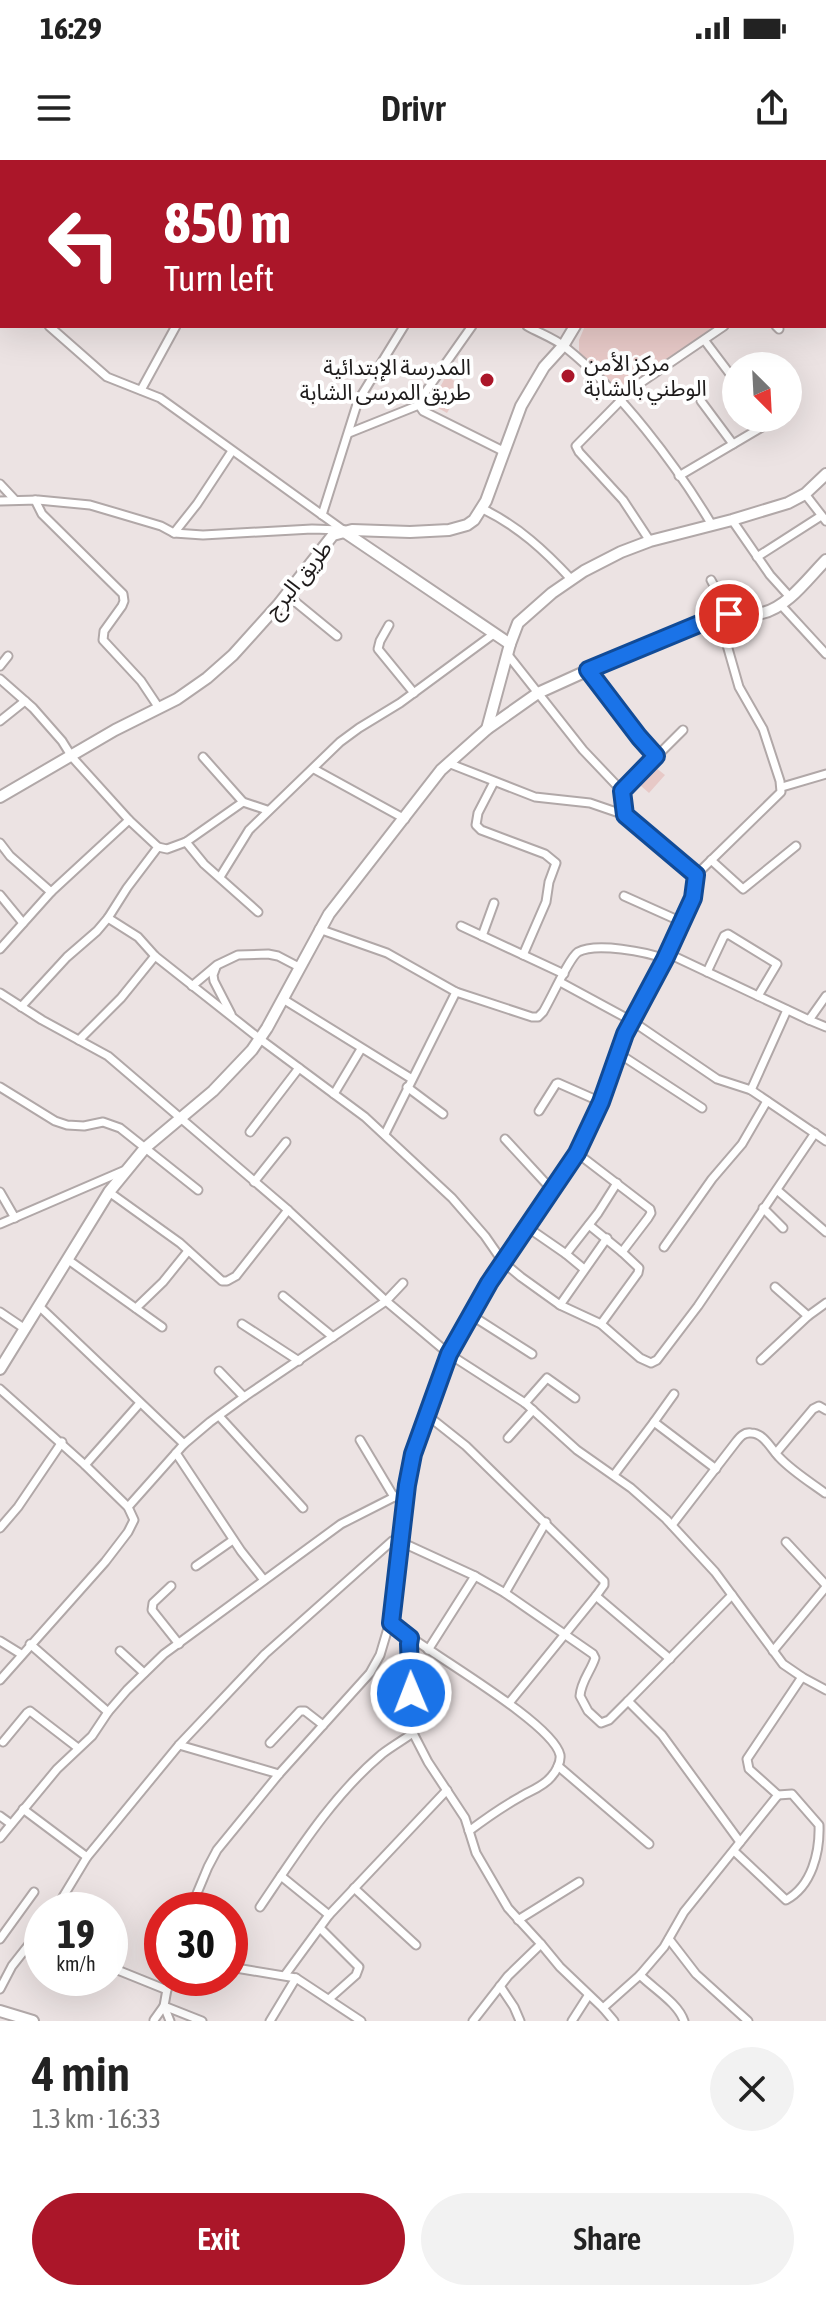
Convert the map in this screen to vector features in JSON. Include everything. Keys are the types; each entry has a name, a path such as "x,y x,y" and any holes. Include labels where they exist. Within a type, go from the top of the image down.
{"street":[{"path":"51,328 107,377 160,398 343,530 495,633 583,750 622,791 625,815"},
{"path":"141,390 175,328"},
{"path":"322,515 358,401 403,328"},
{"path":"349,433 419,405 471,328"},
{"path":"531,328 563,346 621,400 712,525"},
{"path":"571,579 528,537 483,509 521,406 544,367 574,328"},
{"path":"650,541 623,500 576,449 578,443 644,380 721,328"},
{"path":"705,341 722,363"},
{"path":"701,401 733,444"},
{"path":"419,405 423,411 503,451"},
{"path":"679,476 753,432"},
{"path":"174,533 232,451"},
{"path":"487,729 518,623 571,579 607,559 650,541 774,508 805,494 826,474"},
{"path":"0,484 15,500"},
{"path":"757,557 824,518 805,494"},
{"path":"0,501 35,500 100,507 174,533 203,535 343,530"},
{"path":"35,500 42,514 123,594 122,606 104,631 103,640 141,681 159,708"},
{"name":"طريق البرج","path":"0,797 184,694 217,671 287,595 328,540 343,530 449,530 467,525 483,509"},
{"path":"732,520 789,596"},
{"path":"0,1369 109,1192 145,1148 233,1071 260,1039 319,929 346,890 448,763 487,729 538,693 716,617 762,613 780,604 826,560"},
{"path":"711,580 729,614"},
{"path":"287,595 337,636"},
{"path":"780,604 826,654"},
{"path":"198,1892 217,1850 279,1774 370,1673 380,1655 391,1623 413,1454 449,1354 503,1262 577,1153 601,1102 632,1021 693,898 696,875 778,796 782,787 763,729 739,687 716,617"},
{"path":"389,625 378,649 414,693"},
{"path":"220,877 249,830 331,750 495,633"},
{"path":"0,666 8,656"},
{"path":"588,670 656,756"},
{"path":"0,679 56,733 72,757 158,847 167,849 186,842 243,802"},
{"path":"0,721 25,701"},
{"path":"622,791 683,730"},
{"path":"203,757 243,802 267,810"},
{"path":"448,763 535,797 590,803 625,815 696,875"},
{"path":"314,769 405,819"},
{"path":"782,787 826,774"},
{"path":"494,782 478,813 476,825 481,830 545,854 556,863 546,902 523,955"},
{"path":"0,949 51,892 129,820"},
{"path":"186,842 204,864 258,912"},
{"path":"0,843 51,892"},
{"path":"711,860 743,889 796,846"},
{"path":"21,1007 108,918 158,847"},
{"path":"0,860 8,853"},
{"path":"0,895 23,923"},
{"path":"624,896 682,922"},
{"path":"482,936 494,903"},
{"path":"108,918 138,937 155,956 192,986 385,1134 452,1198 503,1262 560,1305 601,1324 648,1363 653,1363 698,1306 815,1133"},
{"path":"461,926 523,955 632,1021 717,1079 751,1090 826,1141"},
{"path":"319,929 387,953 456,992 532,1017 538,1017 577,953 592,948 666,956 826,1027"},
{"path":"707,972 724,936 728,934 777,964 758,996"},
{"path":"192,986 217,965 238,955 268,954 299,967"},
{"path":"79,1040 121,998 155,956"},
{"path":"217,965 214,981 233,1018"},
{"path":"385,1134 456,992"},
{"path":"0,993 108,1056 288,1210 386,1301 449,1354 525,1403 577,1450 631,1488 672,1525 715,1572 783,1664 826,1690"},
{"path":"809,1020 826,996"},
{"path":"283,999 412,1079"},
{"path":"751,1090 787,1010"},
{"path":"334,1094 361,1049"},
{"path":"618,1053 702,1108"},
{"path":"250,1132 299,1068"},
{"path":"539,1111 558,1083 601,1102"},
{"path":"0,1087 55,1121 84,1126 103,1122 126,1131 198,1190"},
{"path":"407,1087 443,1114"},
{"path":"664,1247 712,1179 742,1144 767,1101"},
{"path":"505,1139 553,1191"},
{"path":"254,1182 286,1142"},
{"path":"577,1153 647,1205 651,1213 622,1252"},
{"path":"0,1224 126,1170"},
{"path":"566,1254 617,1183"},
{"path":"777,1190 826,1232"},
{"path":"0,1192 15,1218"},
{"path":"109,1192 188,1251 222,1281 236,1276 288,1210"},
{"path":"763,1208 783,1228"},
{"path":"589,1225 639,1268 601,1324"},
{"path":"527,1227 584,1269"},
{"path":"560,1305 607,1238"},
{"path":"136,1308 163,1282 188,1251"},
{"path":"67,1259 162,1327"},
{"path":"128,1507 184,1444 244,1397 386,1301 403,1283"},
{"path":"775,1287 808,1316"},
{"path":"283,1296 333,1337"},
{"path":"761,1360 826,1303"},
{"path":"39,1306 184,1444"},
{"path":"0,1312 25,1329"},
{"path":"471,1315 532,1354"},
{"path":"242,1324 299,1361"},
{"path":"219,1371 244,1397"},
{"path":"525,1403 547,1378 575,1398"},
{"path":"0,1389 62,1442 128,1507 134,1520 128,1532 82,1588 0,1680"},
{"path":"614,1475 674,1394"},
{"path":"85,1465 140,1403"},
{"path":"776,1453 813,1409 819,1406 826,1410"},
{"path":"508,1438 533,1410"},
{"path":"427,1415 466,1446 604,1581 596,1596 509,1703"},
{"path":"219,1416 303,1508"},
{"path":"654,1422 716,1469"},
{"path":"672,1525 742,1435 748,1432 764,1440 826,1492"},
{"path":"360,1440 394,1497"},
{"path":"0,1528 62,1442"},
{"path":"176,1453 233,1540 264,1580"},
{"path":"0,1838 57,1769 92,1736 108,1712 144,1673 341,1524 406,1491"},
{"path":"505,1593 546,1522"},
{"path":"196,1566 233,1540"},
{"path":"66,1892 87,1857 179,1745 295,1625 395,1540 505,1593 595,1658 580,1696 594,1718 601,1723 628,1701 732,1595"},
{"path":"773,1651 826,1586 786,1542"},
{"path":"428,1650 475,1576"},
{"path":"171,1586 153,1603 152,1610 179,1644"},
{"path":"596,1596 670,1659"},
{"path":"391,1623 509,1703 554,1745 560,1758 550,1779 469,1831"},
{"path":"410,1638 413,1733 465,1818 476,1853 508,1908 614,2021"},
{"path":"0,1641 21,1654"},
{"path":"30,1644 108,1712"},
{"path":"120,1651 144,1673"},
{"path":"734,1851 786,1900 792,1897 812,1871 819,1825 792,1794 778,1795 749,1769 747,1759 802,1677"},
{"path":"628,1701 662,1735 740,1842"},
{"path":"3,1742 30,1711 78,1748"},
{"path":"270,1743 300,1711 305,1711 323,1725"},
{"path":"260,1907 313,1830 352,1783 382,1754 413,1733"},
{"path":"179,1745 279,1774"},
{"path":"558,1766 649,1844"},
{"path":"285,1975 329,1915 447,1790"},
{"path":"603,2008 640,1975 669,1939 684,1912 778,1795"},
{"path":"23,1809 87,1857"},
{"path":"0,1816 11,1824"},
{"path":"281,1876 329,1915"},
{"path":"518,1920 579,1882"},
{"path":"354,1888 416,1945"},
{"path":"0,1939 24,1906"},
{"path":"320,1928 359,1967 356,1975 329,1999"},
{"path":"669,1939 696,1974 748,2021"},
{"path":"473,2021 500,1986 541,1944"},
{"path":"0,1989 24,1951"},
{"path":"248,1970 296,1978 361,2021"},
{"path":"640,1975 670,2002 684,2021"},
{"path":"270,2021 296,1978"},
{"path":"500,1986 520,2021"},
{"path":"154,2020 164,2006 166,1996"},
{"path":"572,2021 588,1996"},
{"path":"164,2006 169,2021"},
{"path":"164,2006 202,2021"},
{"path":"0,2011 33,2021"},
{"path":"154,2020 162,2018 169,2021"}],"shaded area":[{"path":"584,328 713,328 678,355 672,355 622,390 616,388 579,352 579,340"},
{"path":"446,376 463,386 447,413 431,404"},
{"path":"655,767 665,775 649,793 640,785"}],"place":[{"name":"مركز الأمن الوطني بالشابة","path":"568,376"},
{"name":"المدرسة الإبتدائية طريق المرسى الشابة","path":"487,380"}],"route":[{"path":"411,1693 410,1638 391,1623 413,1454 449,1354 489,1283 577,1153 601,1102 625,1034 665,959 693,898 697,882 696,875 625,815 622,791 656,756 588,670 729,614"}]}
